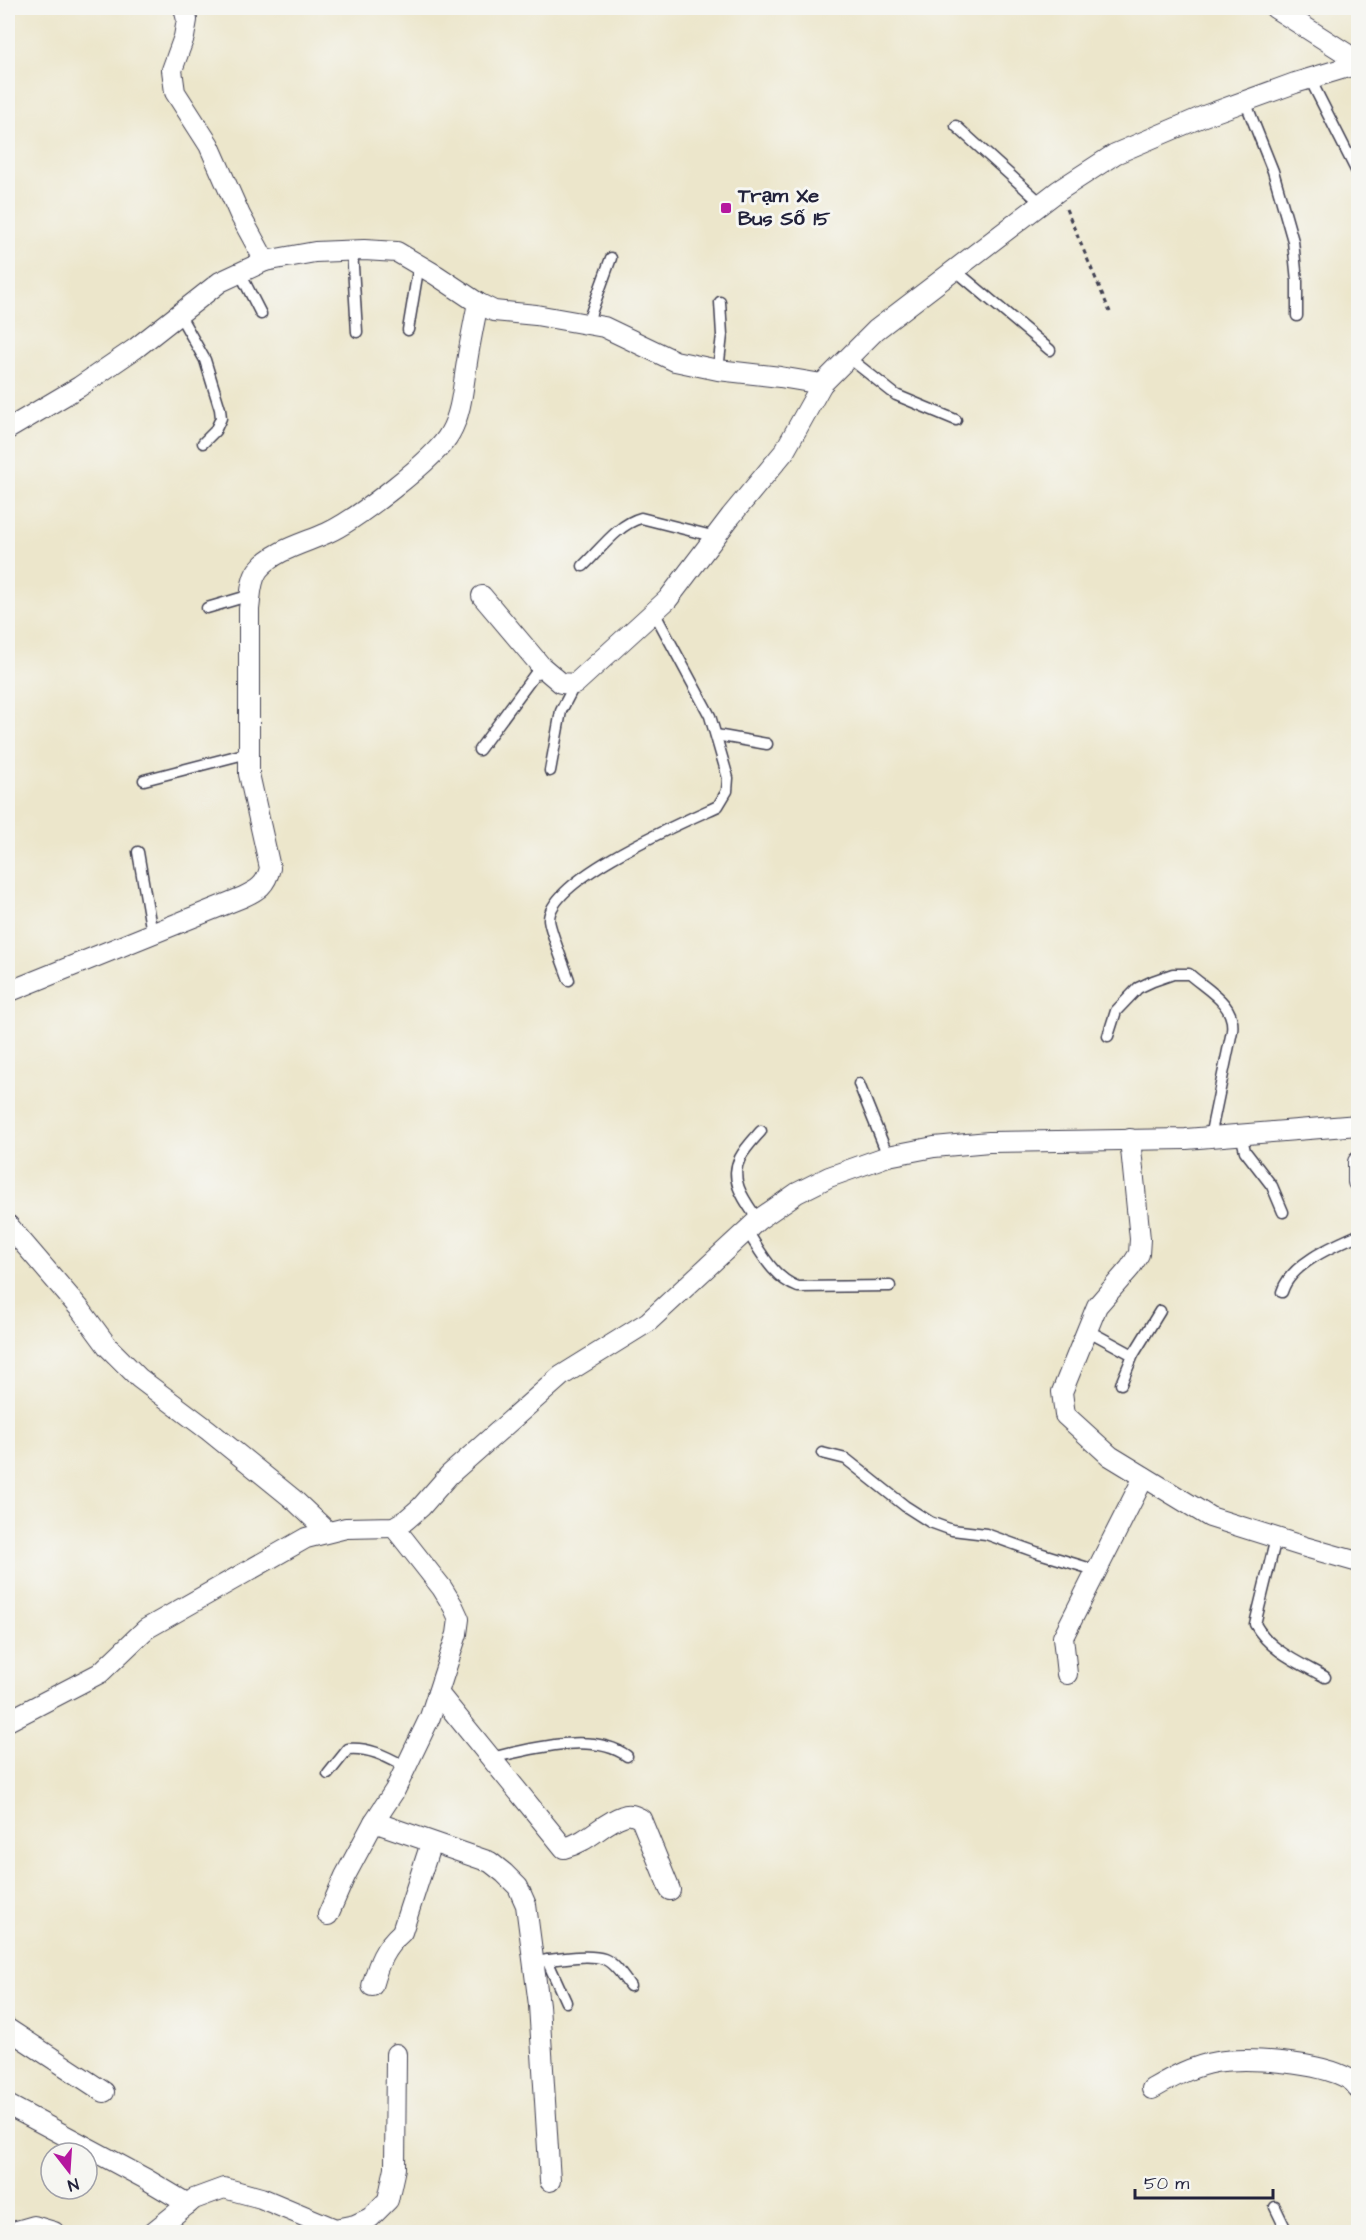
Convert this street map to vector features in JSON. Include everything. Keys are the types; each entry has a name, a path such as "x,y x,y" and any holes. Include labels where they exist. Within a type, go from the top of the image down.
{"street":[{"path":"184,8 187,20 184,37 172,70 175,92 209,145 240,215 265,261"},
{"path":"1275,8 1359,63"},
{"path":"482,596 541,666 561,683 575,684 668,599 784,452 822,384 876,330 1058,191 1115,154 1204,116 1359,63"},
{"path":"8,429 79,387 136,348 220,282 265,261 315,252 352,250 397,252 478,303 495,311 536,315 604,327 675,361 718,370 780,376 822,384"},
{"path":"8,992 243,897 261,888 268,879 270,868 249,774 252,584 258,570 269,560 329,532 396,486 436,451 451,432 462,398 478,303"},
{"path":"8,1721 100,1673 146,1629 306,1538 346,1528 394,1527 406,1520 421,1507 449,1475 561,1376 648,1322 753,1225 797,1193 829,1177 888,1156 934,1147 989,1142 1209,1137 1359,1125"},
{"path":"1130,1140 1140,1239 1139,1254 1097,1306 1062,1392 1065,1414 1110,1456 1210,1517 1359,1562"},
{"path":"1359,1162 1359,1182"},
{"path":"8,1225 80,1309 108,1347 139,1378 285,1492 327,1531"},
{"path":"1067,1674 1062,1637 1098,1571 1144,1477"},
{"path":"327,1915 374,1822 395,1790 430,1718 457,1634 459,1619 442,1588 394,1527"},
{"path":"438,1693 564,1848 576,1845 624,1815 634,1815 641,1820 670,1890"},
{"path":"374,1822 490,1863 504,1872 518,1887 526,1905 540,1961 539,2005 550,2181"},
{"path":"372,1986 381,1956 402,1932 431,1844"},
{"path":"8,2029 104,2092"},
{"path":"153,2232 194,2199 224,2188 261,2198 334,2229 355,2225 370,2218 388,2200 395,2168 396,2054"},
{"path":"1152,2089 1184,2071 1216,2062 1244,2060 1287,2063 1324,2069 1350,2079 1359,2088"},
{"path":"8,2105 188,2204"},
{"path":"13,2232 34,2226 54,2232"}],"lane":[{"path":"1310,79 1359,174"},
{"path":"1245,101 1273,171 1293,241 1297,281 1297,316"},
{"path":"956,126 1042,204"},
{"path":"352,250 357,332"},
{"path":"587,324 611,258"},
{"path":"408,330 419,264"},
{"path":"956,270 1050,350"},
{"path":"240,273 261,314"},
{"path":"718,370 722,335 720,302"},
{"path":"179,314 205,360 220,409 220,418 215,431 202,443"},
{"path":"848,357 896,395 956,420"},
{"path":"583,566 623,527 641,518 716,537"},
{"path":"207,608 251,595"},
{"path":"569,980 549,919 554,905 585,875 617,855 718,806 728,791 728,778 710,716 654,612"},
{"path":"479,750 541,666"},
{"path":"550,771 561,711 575,684"},
{"path":"716,735 767,744"},
{"path":"144,780 248,753"},
{"path":"138,852 152,933"},
{"path":"1108,1036 1116,1011 1138,988 1173,974 1189,974 1228,1007 1233,1022 1232,1031 1209,1137"},
{"path":"859,1084 888,1156"},
{"path":"761,1131 740,1158 736,1173 737,1184 769,1264 786,1282 798,1287 890,1286"},
{"path":"1241,1134 1245,1151 1272,1186 1283,1212"},
{"path":"1282,1292 1285,1281 1326,1248 1359,1234"},
{"path":"1121,1384 1133,1355 1160,1311"},
{"path":"1087,1330 1133,1355"},
{"path":"822,1453 846,1459 904,1506 930,1522 952,1530 986,1534 1098,1571"},
{"path":"1276,1538 1255,1624 1262,1637 1277,1650 1324,1677"},
{"path":"491,1758 531,1749 594,1743 619,1750 627,1756"},
{"path":"328,1774 348,1749 360,1748 378,1752 406,1767"},
{"path":"566,2002 540,1961 579,1957 604,1959 615,1967 630,1986"},
{"path":"1275,2207 1287,2232"}],"path":[{"path":"1058,191 1110,312"}],"place":[{"name":"Trạm Xe Bus Số 15","path":"726,208"}]}
